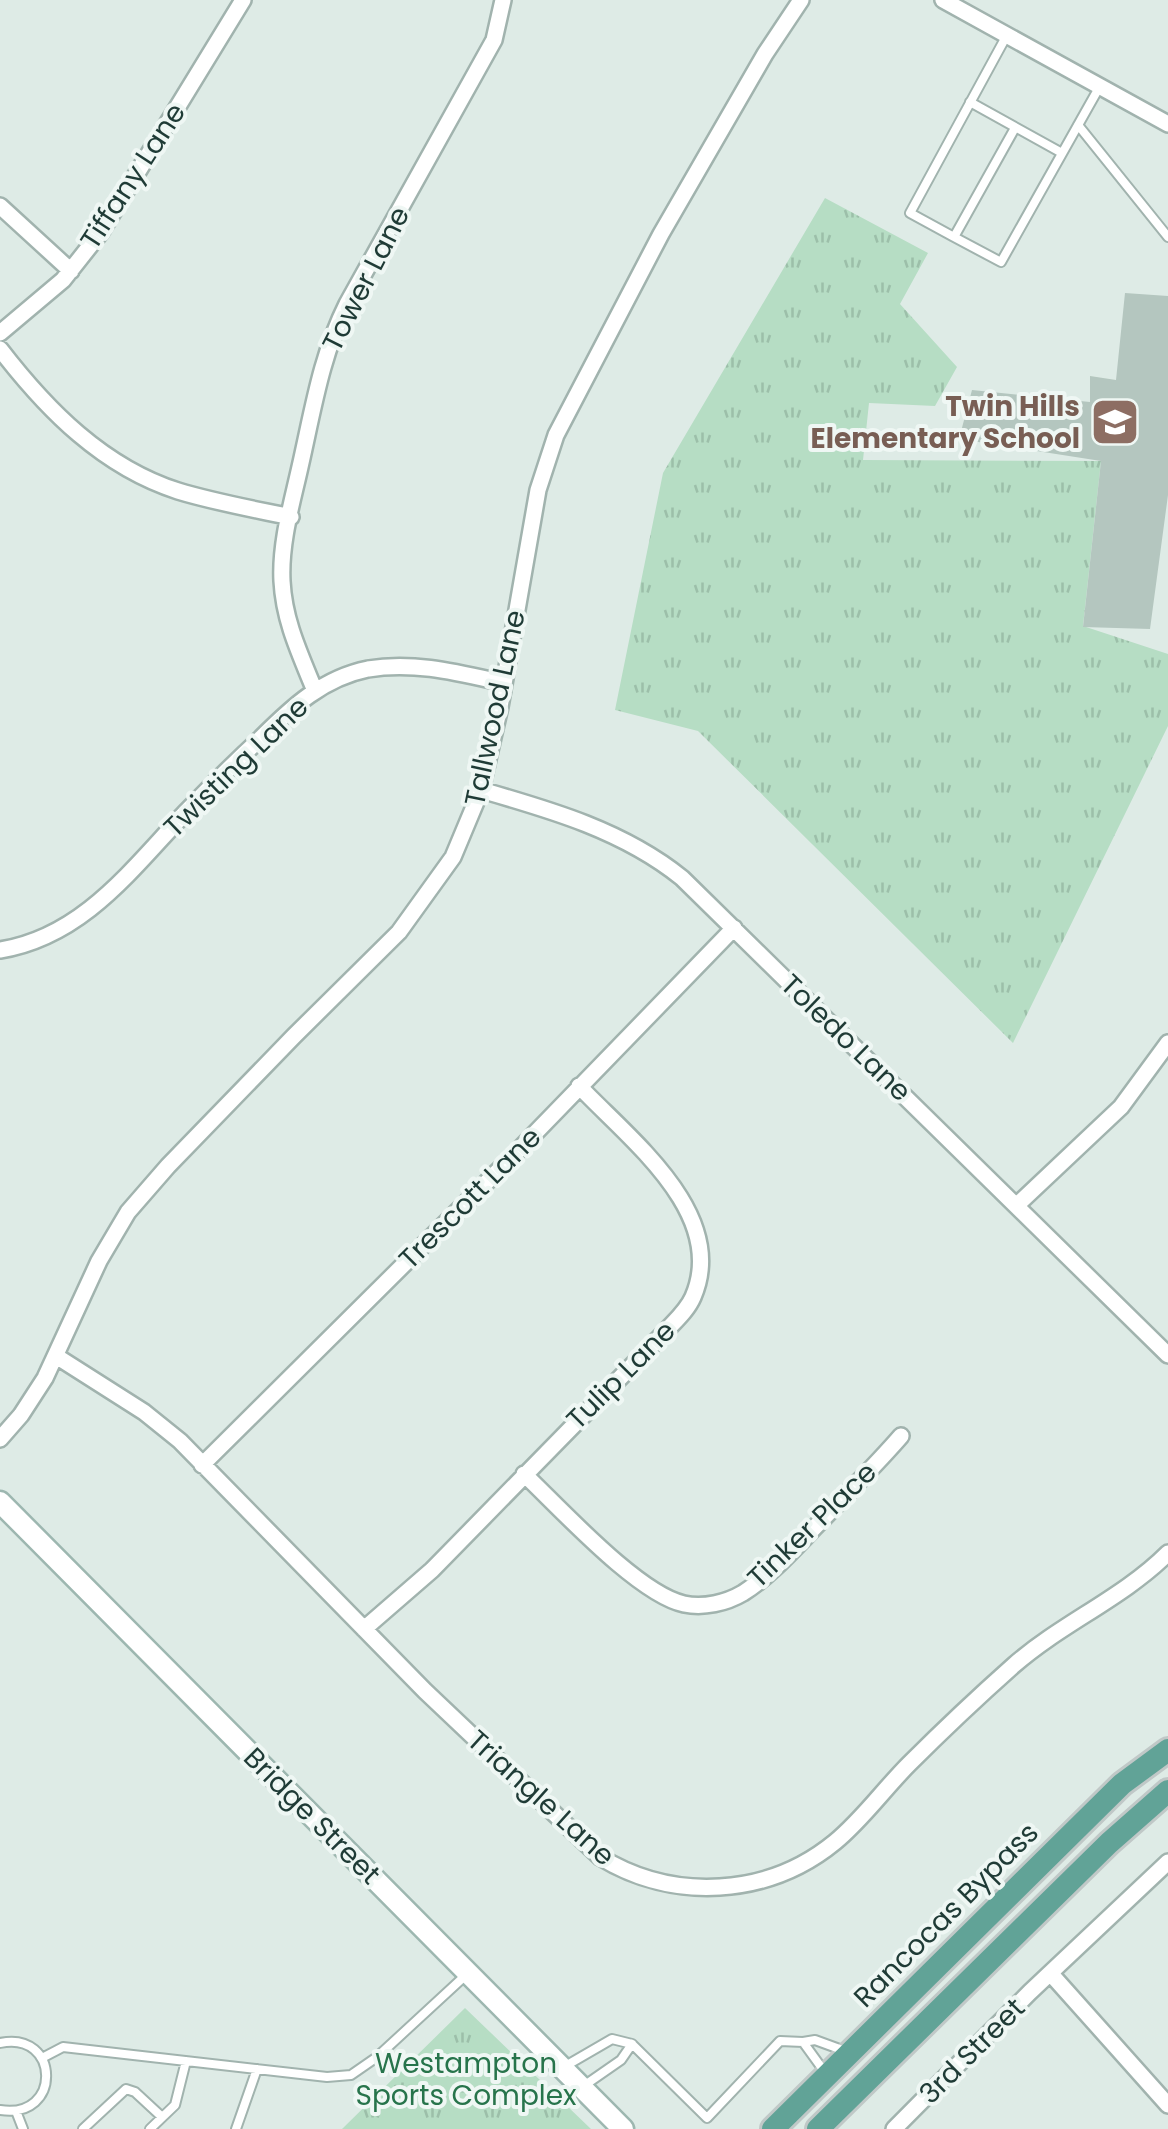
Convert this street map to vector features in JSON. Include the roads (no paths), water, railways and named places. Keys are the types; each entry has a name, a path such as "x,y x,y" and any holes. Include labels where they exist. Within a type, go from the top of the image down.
{"main road":[{"name":"Bridge Street","path":"0,1502 624,2129"},
{"name":"Rancocas Bypass","path":"773,2129 1122,1784 1168,1750"},
{"path":"818,2129 1109,1843 1168,1791"}],"street":[{"name":"Tiffany Lane","path":"0,333 71,271 135,180 243,0"},
{"name":"Tower Lane","path":"315,691 292,638 284,598 283,554 318,379 335,328 494,40 503,0"},
{"name":"Tallwood Lane","path":"0,1439 33,1398 99,1261 128,1212 168,1166 399,932 454,857 480,790 504,683 538,490 556,435 662,234 801,0"},
{"path":"943,0 1168,124"},
{"path":"0,206 71,271"},
{"path":"0,349 38,397 118,463 178,490 290,517"},
{"name":"Twisting Lane","path":"0,950 44,939 85,914 269,730 315,691 348,674 390,666 434,668 504,683"},
{"name":"Toledo Lane","path":"480,790 594,827 638,847 682,878 1168,1355"},
{"name":"Trescott Lane","path":"202,1465 353,1318 734,928"},
{"path":"1018,1205 1121,1107 1167,1047"},
{"name":"Tulip Lane","path":"364,1629 432,1570 664,1334 691,1301 698,1282 695,1225 651,1160 579,1086"},
{"name":"Triangle Lane","path":"56,1356 162,1425 364,1629 600,1857 623,1871 672,1885 724,1888 772,1877 836,1841 908,1764 1010,1668 1042,1642 1131,1584 1168,1553"},
{"name":"Tinker Place","path":"524,1474 630,1571 663,1595 683,1604 702,1606 742,1594 775,1568 901,1436"},
{"name":"3rd Street","path":"894,2129 1168,1862"},
{"path":"1051,1974 1167,2101"}],"lane":[{"path":"1008,35 910,213 1002,262 1100,86"},
{"path":"970,102 1062,153"},
{"path":"1078,125 1168,237"},
{"path":"954,237 1014,128"},
{"path":"42,2058 63,2047 326,2078 351,2075 378,2056 467,1974"},
{"path":"562,2068 612,2039 632,2044 707,2118 780,2041 815,2040 849,2053"},
{"path":"0,2042 25,2043 42,2058 47,2081 36,2102 16,2111 0,2110"},
{"path":"803,2042 828,2075"},
{"path":"582,2087 620,2060 632,2044"},
{"path":"150,2129 175,2105 186,2061"},
{"path":"236,2129 256,2070"},
{"path":"84,2129 117,2094 126,2090 135,2092 162,2117"},
{"path":"16,2111 23,2129"}],"place":[{"name":"Twin Hills Elementary School","path":"1115,422"}],"park label":[{"name":"Westampton Sports Complex","path":"466,2079"}]}
